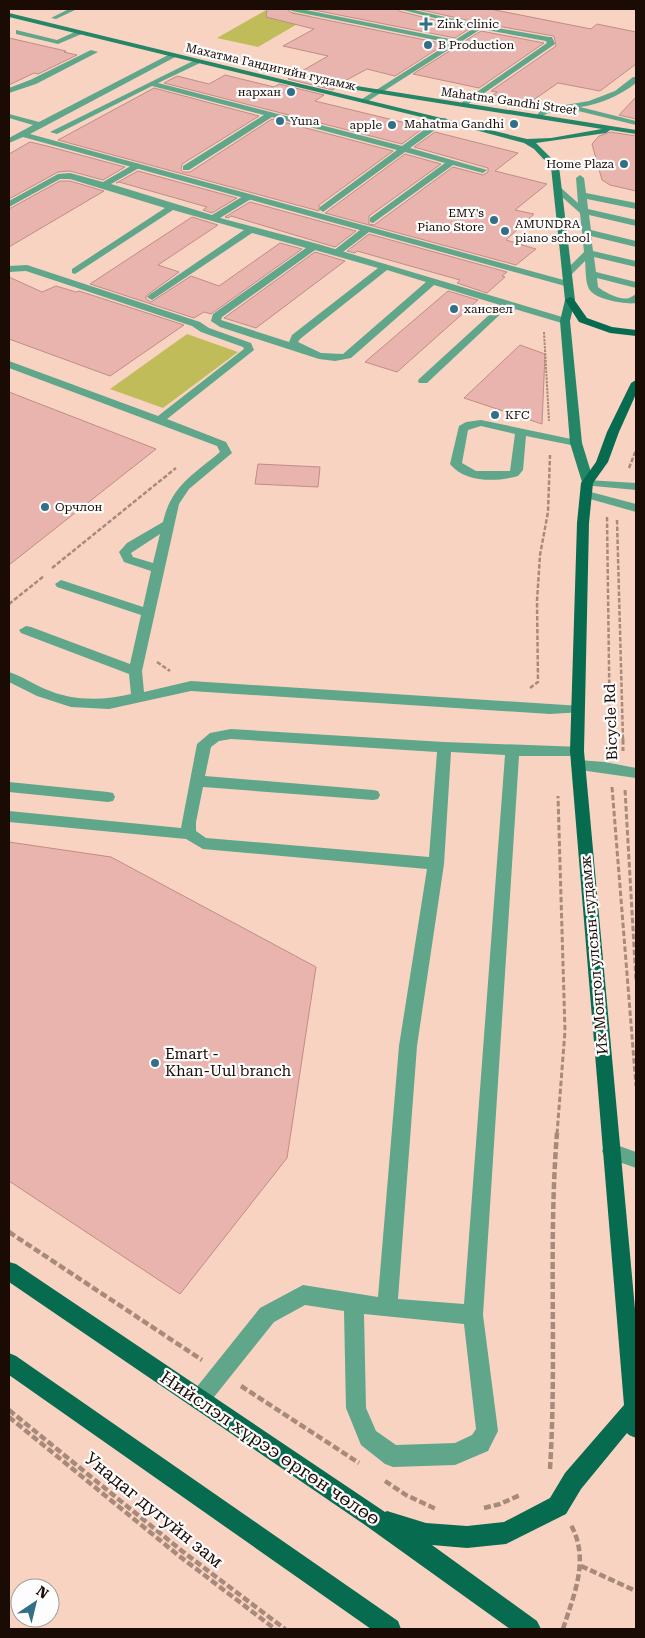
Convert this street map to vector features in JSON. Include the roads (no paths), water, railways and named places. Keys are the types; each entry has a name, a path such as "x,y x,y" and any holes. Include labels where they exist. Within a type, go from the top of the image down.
{"main road":[{"path":"9,15 18,9 308,78"},
{"name":"Махатма Гандигийн гудамж","path":"9,15 527,141"},
{"name":"Mahatma Gandhi Street","path":"336,84 464,105 635,129"},
{"path":"554,118 564,122 570,130 571,137 557,158 557,189 570,300 583,320 610,330 636,333"},
{"path":"527,141 571,137 601,131 635,129"},
{"path":"527,141 557,158"},
{"name":"Их Монгол улсын гудамж","path":"570,300 565,321 576,443 587,486 583,523 578,758 635,1418"},
{"name":"Их Монгол улсын гудамж","path":"587,486 602,462 613,432 636,384"},
{"name":"Нийслэл хүрээ өргөн чөлөө","path":"9,1271 373,1517 529,1629"},
{"path":"9,1363 390,1629"},
{"path":"373,1517 426,1534 467,1537 506,1533 558,1506 573,1481 635,1418"}],"street":[{"path":"54,18 74,9"},
{"path":"292,9 456,42"},
{"path":"402,9 480,27 549,39 552,44 464,105"},
{"path":"39,23 16,33 67,45"},
{"path":"365,101 480,27"},
{"path":"58,42 80,33"},
{"path":"9,91 33,82 94,52 85,49"},
{"path":"9,141 175,55"},
{"path":"54,132 197,61"},
{"path":"541,116 544,111 591,103 618,94 636,80"},
{"path":"152,84 483,170"},
{"path":"569,107 635,129"},
{"path":"186,168 272,114"},
{"path":"9,116 40,125"},
{"path":"323,208 443,120"},
{"path":"22,134 367,229 567,279 588,253"},
{"path":"373,220 450,162"},
{"path":"104,185 136,166"},
{"path":"9,204 58,177 70,176 172,207 385,266 565,321"},
{"path":"580,178 593,288 596,292 627,301 633,301 636,297"},
{"path":"557,189 583,211 636,223"},
{"path":"582,195 636,206"},
{"path":"214,218 248,197"},
{"path":"75,272 172,207"},
{"path":"152,297 253,228"},
{"path":"336,252 367,229"},
{"path":"586,232 636,244"},
{"path":"315,246 217,316 216,321 334,360 348,356 433,281"},
{"path":"588,253 636,264"},
{"path":"298,348 294,343 296,337 385,266"},
{"path":"9,270 27,268 196,324 205,330 247,345 248,350 159,420"},
{"path":"591,274 636,285"},
{"path":"423,381 506,304"},
{"path":"9,364 222,444 226,453 185,487 173,504 135,671 138,697"},
{"path":"521,432 517,470 514,474 469,474 456,464 463,428 470,424 481,423 576,443"},
{"path":"587,486 636,487"},
{"path":"587,486 608,499 636,508"},
{"path":"158,569 128,559 125,552 131,546 168,524"},
{"path":"61,584 148,613"},
{"path":"26,630 135,671"},
{"path":"9,677 42,693 71,702 109,704 191,686 550,709 578,709"},
{"path":"189,834 188,822 204,744 214,737 231,734 512,751 578,758 624,771"},
{"path":"387,1308 408,1046 436,864 444,747"},
{"path":"354,1303 356,1408 368,1438 393,1456 455,1454 480,1443 487,1431 473,1316 512,751"},
{"path":"196,781 373,795"},
{"path":"9,787 108,797"},
{"path":"9,817 189,834 203,843 436,864"},
{"path":"611,1152 636,1160"},
{"path":"199,1400 267,1315 303,1295 387,1308 473,1316"}],"place":[{"name":"Zink clinic","path":"426,24"},
{"name":"B Production","path":"428,45"},
{"name":"нархан","path":"291,92"},
{"name":"Yuna","path":"280,121"},
{"name":"Mahatma Gandhi","path":"514,124"},
{"name":"apple","path":"392,125"},
{"name":"Home Plaza","path":"624,164"},
{"name":"EMY's Piano Store","path":"494,220"},
{"name":"AMUNDRA piano school","path":"505,231"},
{"name":"хансвел","path":"454,309"},
{"name":"KFC","path":"495,415"},
{"name":"Орчлон","path":"45,507"},
{"name":"Emart - Khan-Uul branch","path":"155,1063"}]}
